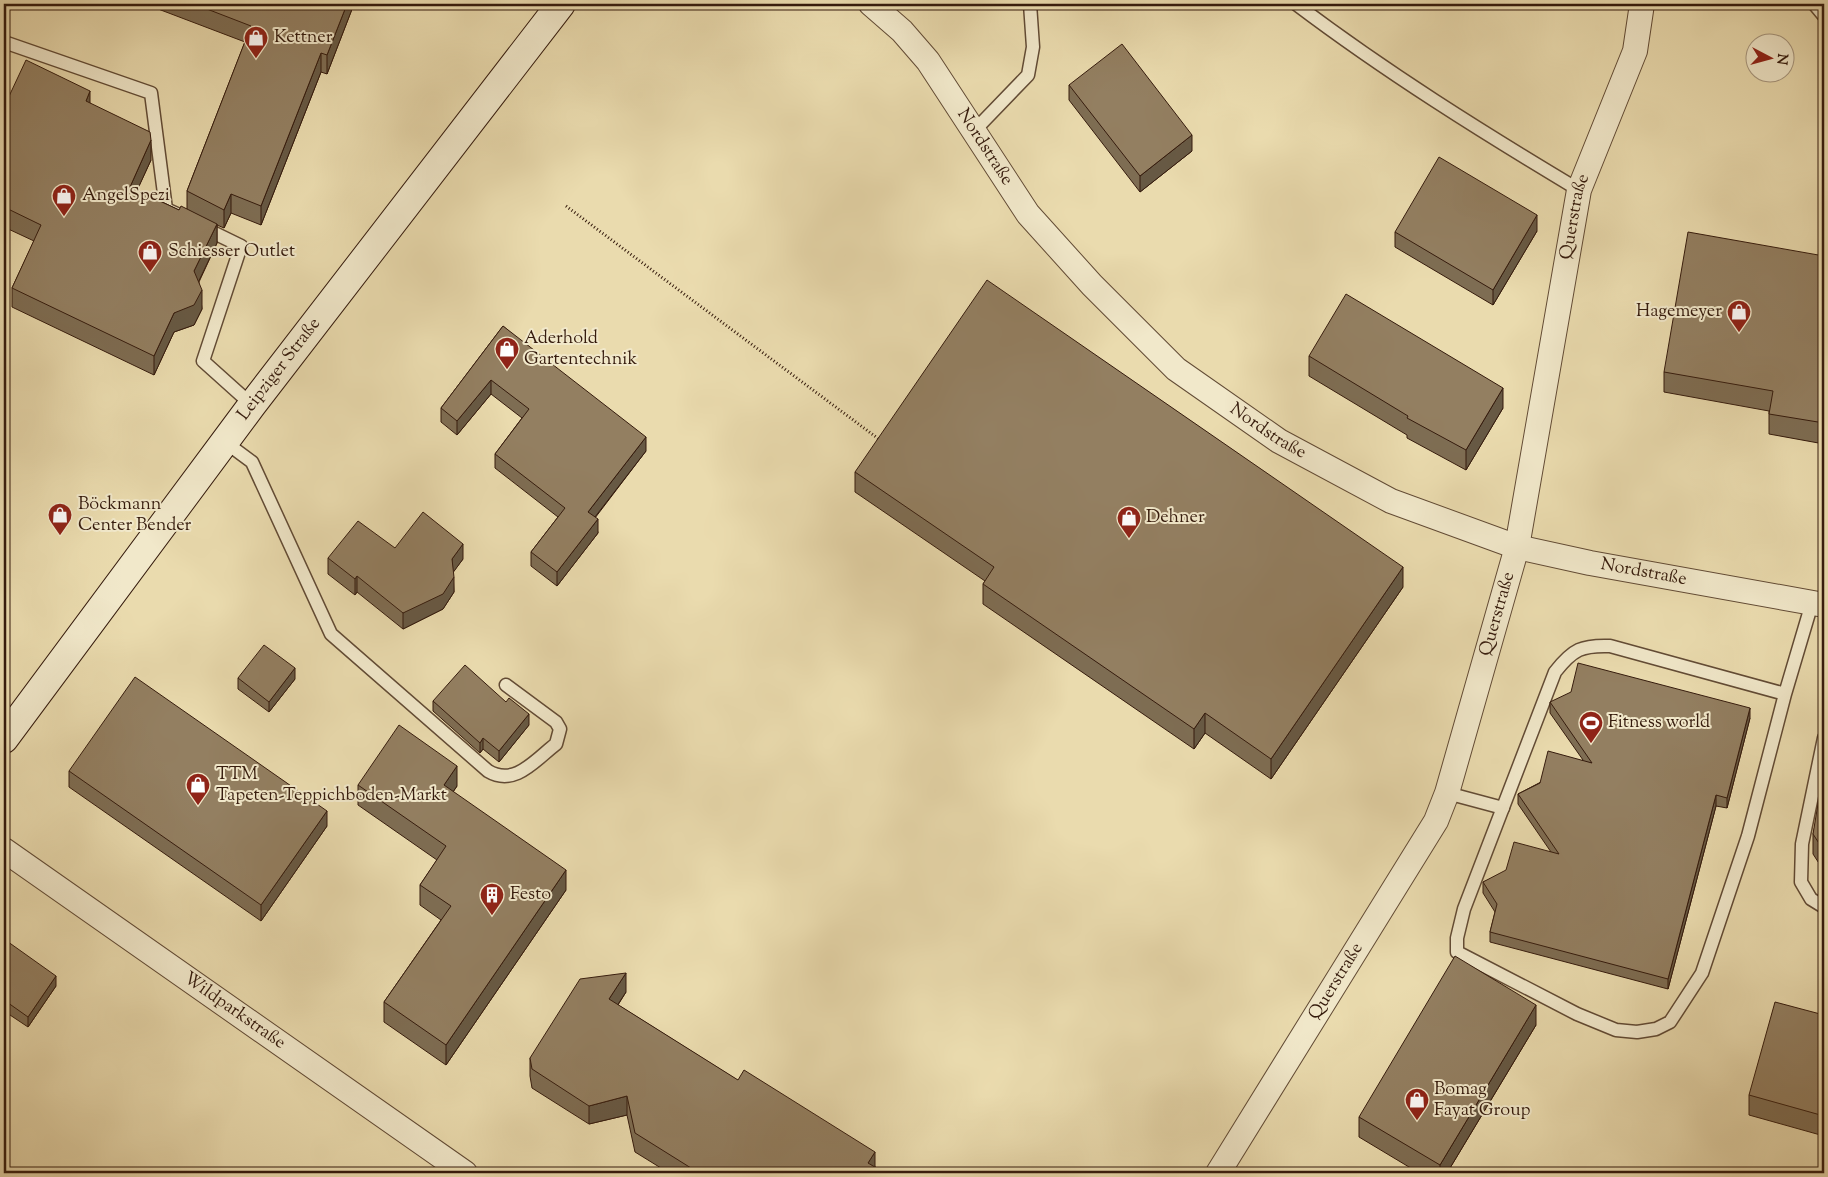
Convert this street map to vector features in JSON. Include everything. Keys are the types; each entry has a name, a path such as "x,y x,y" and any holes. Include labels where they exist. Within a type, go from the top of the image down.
{"main road":[{"name":"Leipziger Straße","path":"4,739 252,405 561,4"}],"street":[{"name":"Nordstraße","path":"871,4 902,31 928,61 1028,214 1092,285 1176,369 1279,441 1391,501 1517,547 1590,563 1818,604"},
{"name":"Querstraße","path":"1218,1173 1436,821 1448,792 1517,547 1579,190 1635,51 1642,4"},
{"name":"Wildparkstraße","path":"4,850 465,1173"}],"lane":[{"path":"974,131 1028,75 1033,47 1030,4"},
{"path":"1296,4 1361,51 1508,148 1579,190"},
{"path":"4,42 151,93 166,209 241,246 203,361 252,405"},
{"path":"225,442 252,462 331,634 488,772 498,777 509,778 516,775 556,744 560,729 556,722 506,685"},
{"path":"1785,694 1610,646 1593,645 1578,649 1567,656 1555,672 1464,909 1457,938 1457,952 1577,1014 1616,1030 1636,1032 1656,1029 1670,1022 1702,973 1748,836 1785,694 1818,604"},
{"path":"1824,738 1802,844 1801,882 1810,899 1824,907"},
{"path":"1448,792 1503,808"}],"path":[{"path":"566,206 882,441"}],"building":[{"path":"194,4 347,4 327,55 321,53 261,206 231,194 224,210 187,191 251,26"},
{"path":"1122,44 1192,135 1140,176 1069,85"},
{"path":"26,60 90,91 86,101 150,132 151,140 130,187 179,210 181,206 217,224 194,271 202,290 194,305 174,313 154,356 12,288 41,225 4,207 4,107"},
{"path":"1439,157 1537,215 1493,290 1395,232"},
{"path":"1688,232 1824,256 1824,423 1769,414 1773,391 1664,372"},
{"name":"Dehner","path":"987,280 1403,567 1271,759 1205,713 1194,729 983,584 994,567 855,472"},
{"path":"1346,294 1503,388 1466,450 1407,418 1408,416 1309,356"},
{"path":"503,326 646,437 588,512 598,519 557,572 531,552 565,508 495,454 529,409 491,380 457,421 441,408"},
{"path":"423,512 463,544 452,559 454,577 443,594 403,613 357,576 355,579 328,558 358,521 395,548"},
{"path":"264,645 295,668 269,702 238,678"},
{"path":"1578,663 1750,708 1727,798 1716,795 1668,979 1490,932 1497,904 1483,882 1506,870 1514,842 1559,854 1518,794 1540,783 1548,751 1592,763 1550,702 1571,692"},
{"path":"465,665 506,702 509,698 529,714 499,751 483,738 480,743 433,701"},
{"name":"TTM Tapeten-Teppichboden-Markt","path":"135,677 327,811 261,905 69,771"},
{"name":"Festo","path":"399,725 457,766 444,785 566,870 446,1045 384,1002 451,906 420,885 446,846 358,785"},
{"path":"1824,789 1824,851 1813,834 1820,792"},
{"path":"4,939 56,976 28,1017 4,1000"},
{"path":"1455,956 1536,1005 1440,1165 1359,1117"},
{"path":"626,973 609,999 738,1080 744,1070 875,1152 868,1163 885,1173 699,1173 635,1133 627,1096 589,1106 532,1069 530,1058 580,979"},
{"path":"1775,1002 1824,1015 1824,1116 1749,1095"}],"place":[{"name":"Kettner","path":"256,59"},
{"name":"AngelSpezi","path":"64,217"},
{"name":"Schiesser Outlet","path":"150,273"},
{"name":"Hagemeyer","path":"1739,333"},
{"name":"Aderhold Gartentechnik","path":"507,370"},
{"name":"Böckmann Center Bender","path":"60,536"},
{"name":"Dehner","path":"1129,539"},
{"name":"Fitness world","path":"1591,744"},
{"name":"TTM Tapeten-Teppichboden-Markt","path":"198,806"},
{"name":"Festo","path":"492,916"},
{"name":"Bomag Fayat Group","path":"1417,1121"}]}
